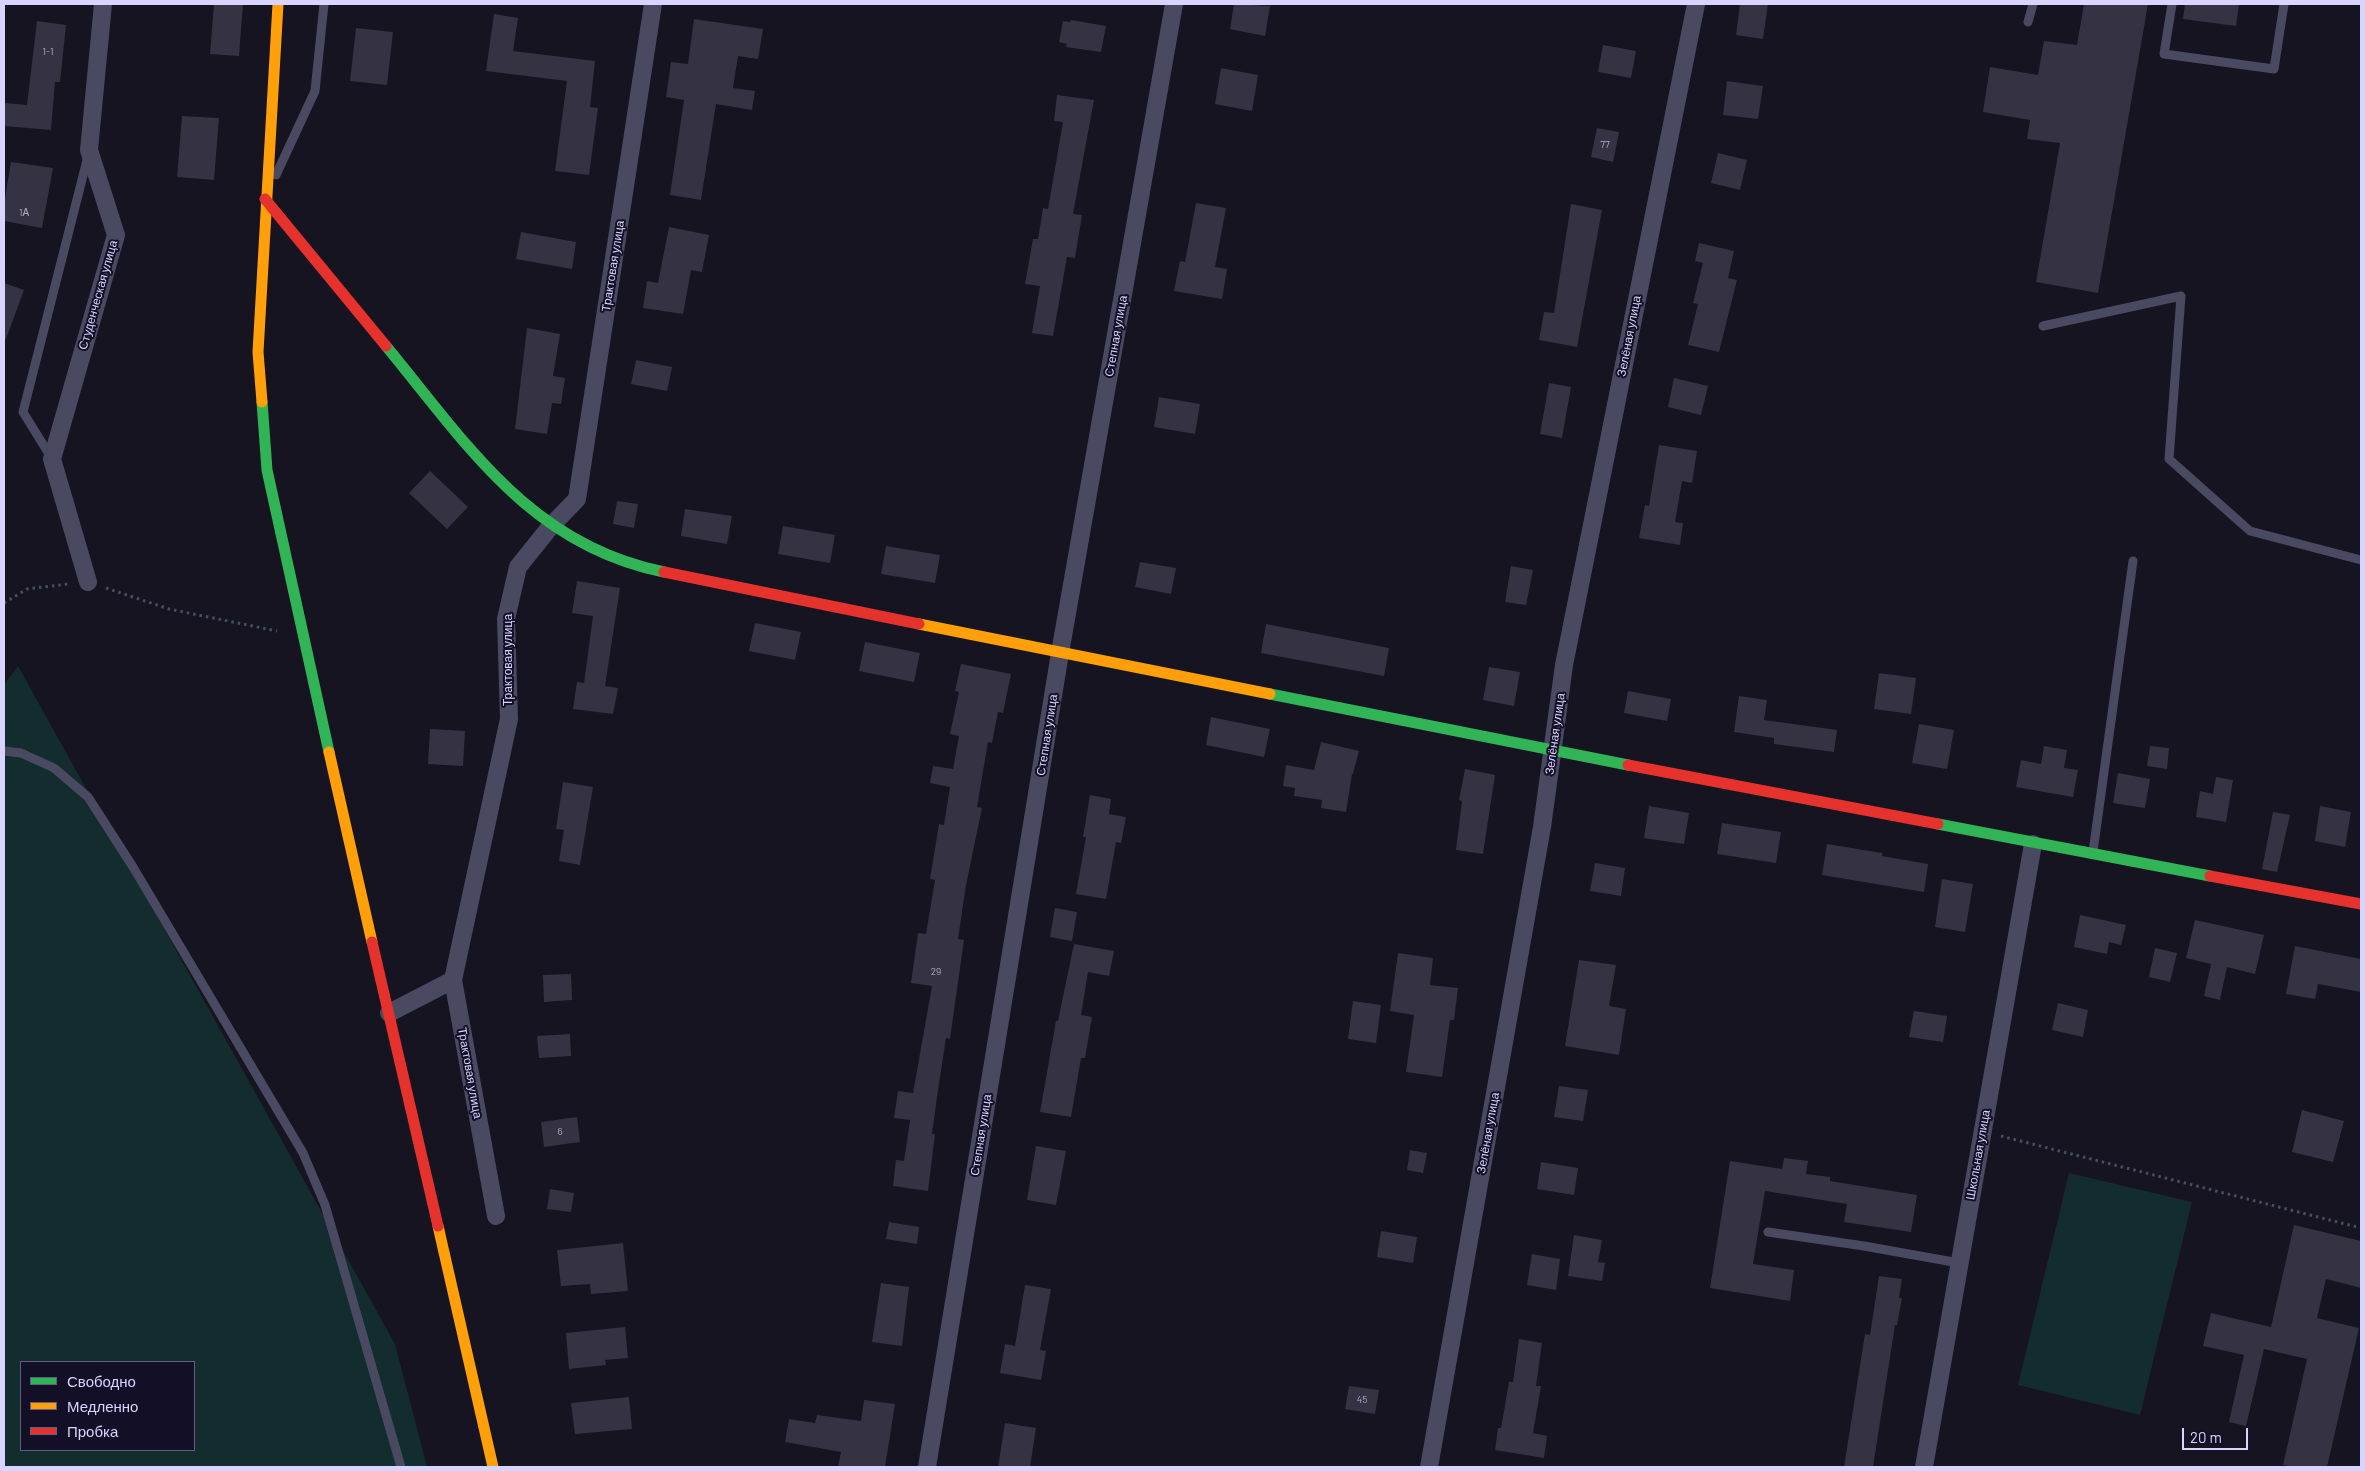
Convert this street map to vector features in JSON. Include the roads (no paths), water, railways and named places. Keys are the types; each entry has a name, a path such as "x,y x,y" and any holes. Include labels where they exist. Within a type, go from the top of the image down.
{"street":[{"name":"Студенческая улица","path":"52,459 116,235 90,150 103,4"},
{"path":"278,4 265,199 258,352 267,470 302,636 493,1467"},
{"name":"Трактовая улица","path":"496,1216 453,980 508,719 506,620 518,567 551,526 577,499 653,4"},
{"name":"Степная улица","path":"927,1467 1060,653 1174,4"},
{"name":"Зелёная улица","path":"1429,1467 1540,837 1564,665 1696,4"},
{"path":"265,199 482,462 513,494 551,526 599,551 652,570 1552,750 2033,844 2361,904"},
{"path":"52,459 88,582"},
{"name":"Школьная улица","path":"1924,1467 2033,844"},
{"path":"389,1013 453,980"}],"lane":[{"path":"265,199 315,91 324,4"},
{"path":"2028,22 2033,4"},
{"path":"2172,4 2164,54 2274,69 2284,4"},
{"path":"52,459 23,412 90,150"},
{"path":"2043,326 2182,296 2170,459 2250,531 2361,560"},
{"path":"2093,854 2133,561"},
{"path":"4,751 21,753 54,768 88,797 138,875 303,1152 325,1205 401,1467"},
{"path":"1768,1232 1864,1246 1959,1263"}]}
